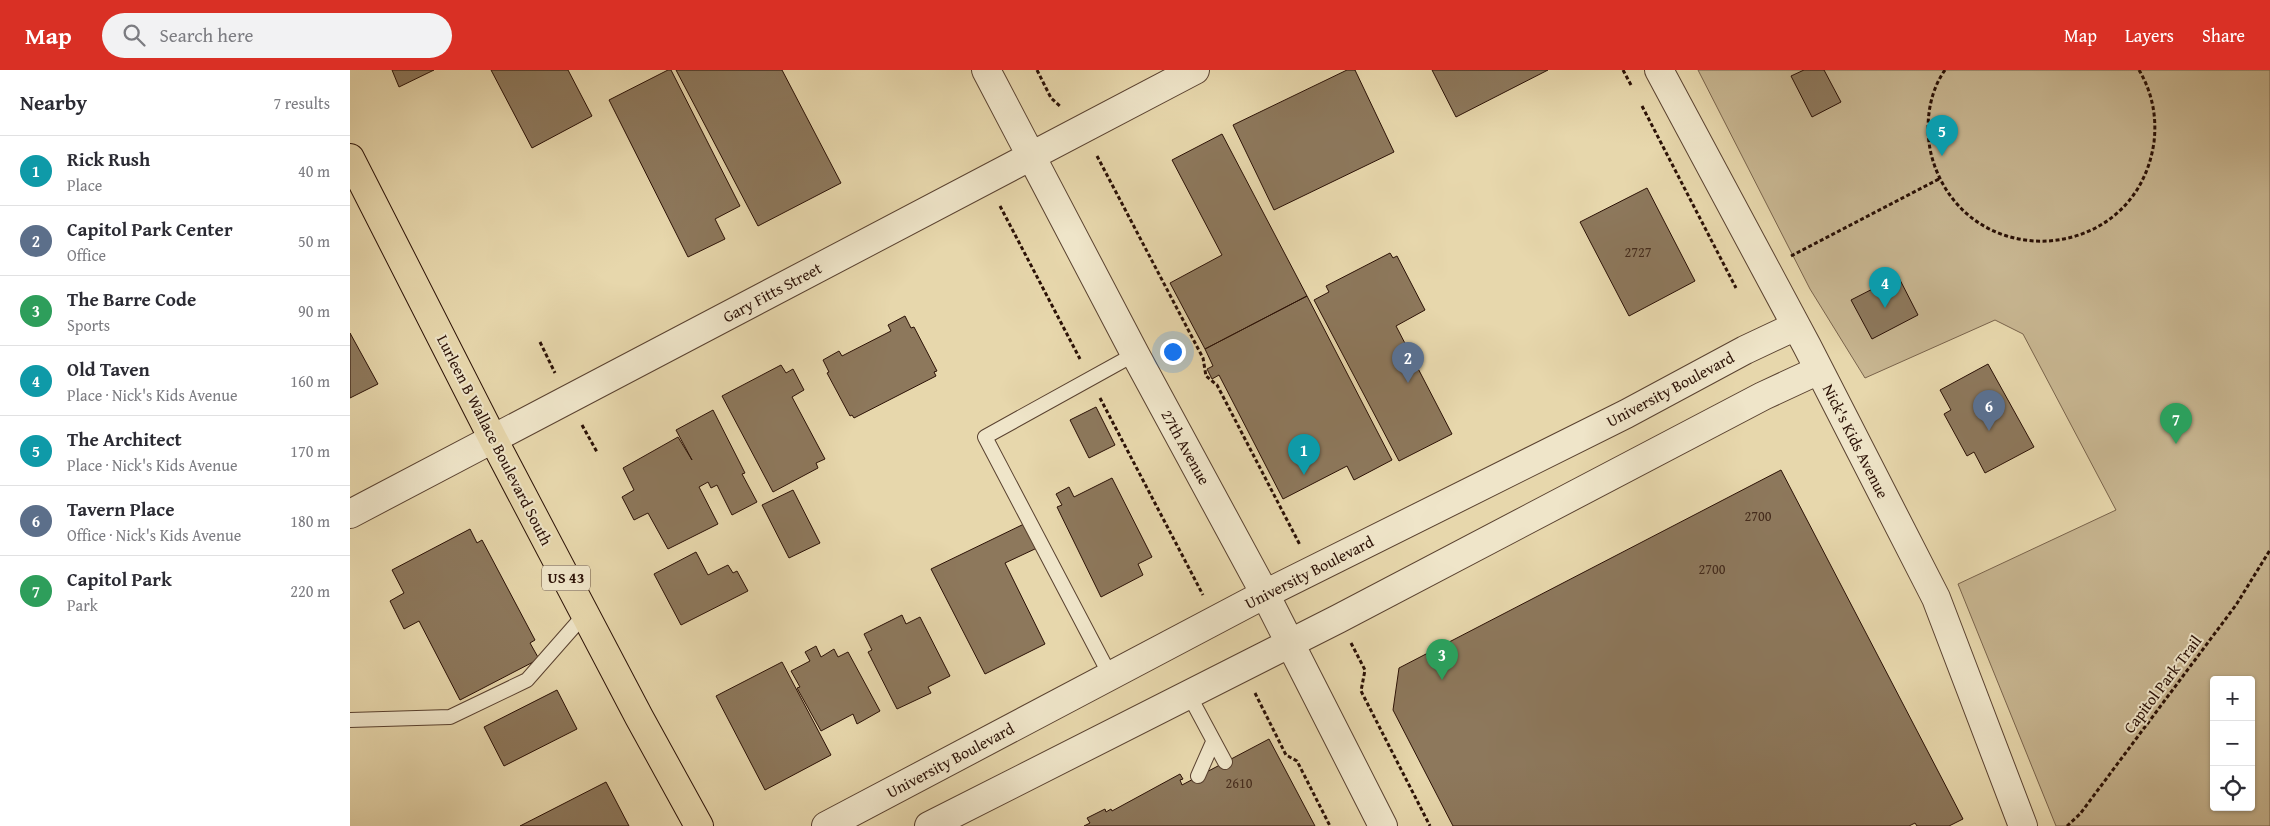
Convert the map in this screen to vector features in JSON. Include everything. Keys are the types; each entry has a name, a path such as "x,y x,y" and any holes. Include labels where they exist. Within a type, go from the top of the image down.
{"highway":[{"name":"Lurleen B Wallace Boulevard South","path":"350,158 493,439 700,826"}],"street":[{"name":"27th Avenue","path":"986,70 1135,354 1265,594 1288,644 1382,826"},
{"name":"Gary Fitts Street","path":"350,514 1195,70"},
{"name":"Nick's Kids Avenue","path":"1659,70 1820,370 1936,598 2023,826"},
{"name":"University Boulevard","path":"826,826 1265,594 1626,414 1745,350 1796,326"},
{"path":"930,826 1338,619 1763,396 1820,370"}],"lane":[{"path":"1110,676 985,437 1090,377 1135,354"},
{"path":"350,720 450,717 527,680 585,614"},
{"path":"1189,695 1225,762"},
{"path":"1198,776 1213,742"}],"path":[{"path":"1037,70 1051,98 1082,128 1203,358 1206,376 1217,385 1313,570"},
{"path":"1623,70 1632,87"},
{"path":"1944,70 1939,78 1929,112 1929,146 1939,179 1962,210 1994,232 2031,242 2070,239 2106,223 2134,197 2151,162 2156,124 2149,86 2139,70"},
{"path":"1641,105 1736,288"},
{"path":"986,179 1203,596 1220,618"},
{"path":"1766,269 1939,179"},
{"name":"Capitol Park Trail","path":"2067,826 2080,814 2236,606 2270,550"},
{"path":"1338,619 1365,670 1361,691 1430,826"},
{"path":"1247,665 1252,689 1261,707 1286,755 1297,761 1330,826"}],"shaded area":[{"path":"1698,70 2270,70 2270,826 2056,826 1958,584 2116,510 2023,334 1995,320 1865,378 1810,289"}],"building":[{"path":"392,70 434,70 399,87"},
{"path":"491,70 568,70 592,116 532,148"},
{"path":"671,70 740,206 715,219 725,239 688,257 609,100"},
{"path":"676,70 782,70 841,183 758,226"},
{"path":"1347,70 1355,70 1394,152 1274,210 1233,125"},
{"path":"1432,70 1548,70 1456,117"},
{"path":"1804,70 1824,70 1841,102 1812,117 1791,76"},
{"path":"1222,134 1307,296 1205,349 1170,283 1222,255 1172,160"},
{"path":"1647,188 1695,281 1629,316 1580,222"},
{"path":"1390,253 1393,258 1397,256 1425,310 1396,326 1452,434 1399,461 1314,300 1329,292 1326,286"},
{"path":"1898,276 1918,315 1872,339 1851,300"},
{"path":"1307,296 1392,460 1354,480 1347,466 1283,499 1219,375 1212,379 1207,369 1213,366 1205,349"},
{"path":"905,316 911,328 914,327 937,371 934,372 936,376 854,418 852,415 850,416 827,373 829,372 823,360 839,351 842,356 891,331 888,325"},
{"path":"350,333 378,384 350,398"},
{"path":"1988,364 2034,447 1985,473 1974,452 1967,456 1944,414 1951,410 1940,390"},
{"path":"781,365 786,373 793,369 804,390 792,397 825,459 816,463 818,468 773,492 722,396"},
{"path":"1096,407 1115,445 1089,458 1070,420"},
{"path":"713,410 745,473 742,474 757,502 732,515 717,485 711,488 708,482 699,487 718,524 668,549 648,513 634,520 622,497 634,490 623,468 678,437 692,460 676,430"},
{"path":"1781,470 1963,819 1949,826 1917,826 1915,823 1909,826 1453,826 1393,710 1399,668"},
{"path":"1112,478 1152,557 1138,564 1143,575 1101,597 1057,507 1062,505 1056,494 1069,487 1074,497"},
{"path":"793,490 820,543 789,558 762,505"},
{"path":"1024,524 1037,548 1005,563 1045,644 985,674 931,569"},
{"path":"470,529 477,543 482,540 535,640 530,643 539,659 460,700 419,621 404,629 390,601 404,593 392,570"},
{"path":"696,552 708,575 728,565 733,573 737,571 748,591 681,625 654,574"},
{"path":"902,615 906,624 920,617 950,676 928,687 931,693 897,709 868,652 872,650 864,634"},
{"path":"816,646 821,657 834,649 838,657 848,652 880,711 857,724 853,714 821,731 797,688 800,687 791,671 810,661 805,652"},
{"path":"782,662 831,755 765,790 716,696"},
{"path":"557,690 577,729 504,766 484,727"},
{"path":"1269,739 1315,826 1084,826 1090,823 1087,818 1105,809 1106,812 1111,809 1112,811 1180,774 1183,779 1180,780 1182,785"},
{"path":"606,782 629,826 520,826"}],"place":[{"name":"The Architect","path":"1942,156"},
{"name":"Old Taven","path":"1885,308"},
{"name":"Capitol Park Center","path":"1408,383"},
{"name":"Tavern Place","path":"1989,431"},
{"name":"Capitol Park","path":"2176,444"},
{"name":"Rick Rush","path":"1304,475"},
{"name":"The Barre Code","path":"1442,680"}]}
